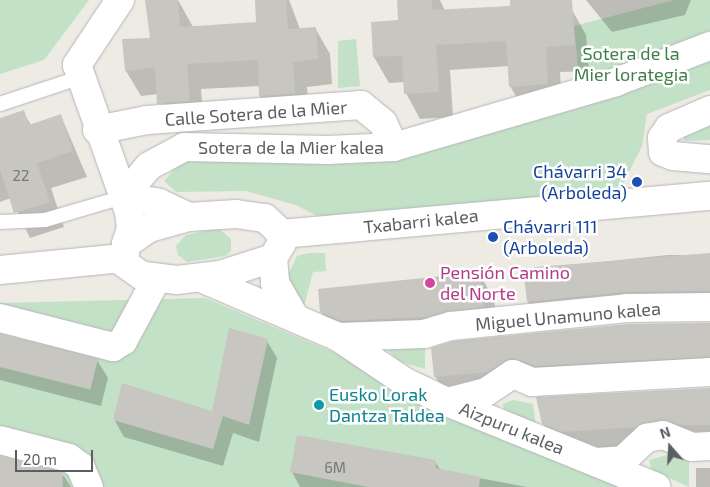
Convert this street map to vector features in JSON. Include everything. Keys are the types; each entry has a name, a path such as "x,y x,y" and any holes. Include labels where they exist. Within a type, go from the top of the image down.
{"street":[{"path":"120,0 108,11 77,65 78,78 123,197 131,228 124,251 130,271 158,278 203,278"},
{"name":"Sotera de la Mier kalea","path":"123,197 149,166 184,147 328,150 394,147 616,82 710,46"},
{"name":"Calle Sotera de la Mier","path":"97,130 147,120 361,105 383,123 394,147"},
{"path":"710,110 669,128 662,138 663,152 673,156 710,159"},
{"name":"Txabarri kalea","path":"203,278 277,246 710,196"},
{"path":"123,197 160,202 189,217"},
{"path":"0,270 124,251 149,228 189,217 255,215 270,222 277,246 275,283 294,316"},
{"path":"0,318 113,347 123,341 158,278"},
{"name":"Aizpuru kalea","path":"203,278 294,316 338,337 404,382 447,402 656,487"},
{"name":"Miguel Unamuno kalea","path":"338,337 424,334 451,326 627,308 710,307"},
{"path":"447,402 486,392 513,374 532,382 710,372"},
{"path":"594,462 624,460 647,438 663,435 692,447 710,446"},
{"path":"0,440 69,458 80,466 89,487"}],"lane":[{"path":"0,104 78,78"},
{"path":"0,222 45,220 123,197"}],"green space":[{"path":"0,0 89,0 44,60 0,74"},
{"name":"Sotera de la Mier lorategia","path":"674,0 710,0 710,90 647,114 642,146 619,192 323,219 296,205 246,191 176,192 164,181 187,154 360,156 581,97 574,26"},
{"path":"356,39 360,86 338,88 338,41"},
{"path":"710,121 710,140 684,141 684,136"},
{"path":"218,228 231,239 231,251 225,256 187,262 178,255 176,246 186,235"},
{"path":"309,253 325,253 326,271 313,272 304,306 287,277 297,256"},
{"path":"205,298 649,487 0,487 0,303"},
{"path":"390,344 425,347 425,369 400,362 387,349"},
{"path":"513,400 533,404 536,425 506,412 502,404"},
{"path":"667,455 689,459 689,487 652,470 649,460"}],"building":[{"path":"145,0 178,0 180,27 256,22 255,0 286,0 288,29 316,27 318,59 293,62 295,94 259,96 258,60 187,64 190,101 157,104 155,67 125,71 122,39 150,38"},
{"path":"397,0 432,0 432,10 510,6 510,0 572,0 575,45 546,47 548,84 509,87 506,41 436,45 439,92 404,94 402,56 373,57 371,22 398,20"},
{"path":"24,110 29,125 61,114 73,151 37,163 50,202 14,213 0,169 0,118"},
{"path":"710,253 710,291 625,292 527,302 523,268"},
{"path":"480,272 484,307 427,317 341,321 320,312 318,289"},
{"path":"710,323 710,357 535,366 512,358 488,372 434,377 431,348 454,341 628,324"},
{"path":"229,328 268,339 249,425 223,416 213,449 113,420 122,383 212,411"},
{"path":"0,334 98,358 90,389 0,367"},
{"path":"710,388 710,425 681,425 660,420 636,427 562,432 542,424 536,397"},
{"path":"297,435 436,460 436,468 480,477 479,487 368,487 290,472"},
{"path":"0,456 62,472 63,487 0,487"}],"place":[{"name":"Chávarri 34 (Arboleda)","path":"637,182"},
{"name":"Chávarri 111 (Arboleda)","path":"493,237"},
{"name":"Pensión Camino del Norte","path":"430,283"},
{"name":"Eusko Lorak Dantza Taldea","path":"319,405"}]}
